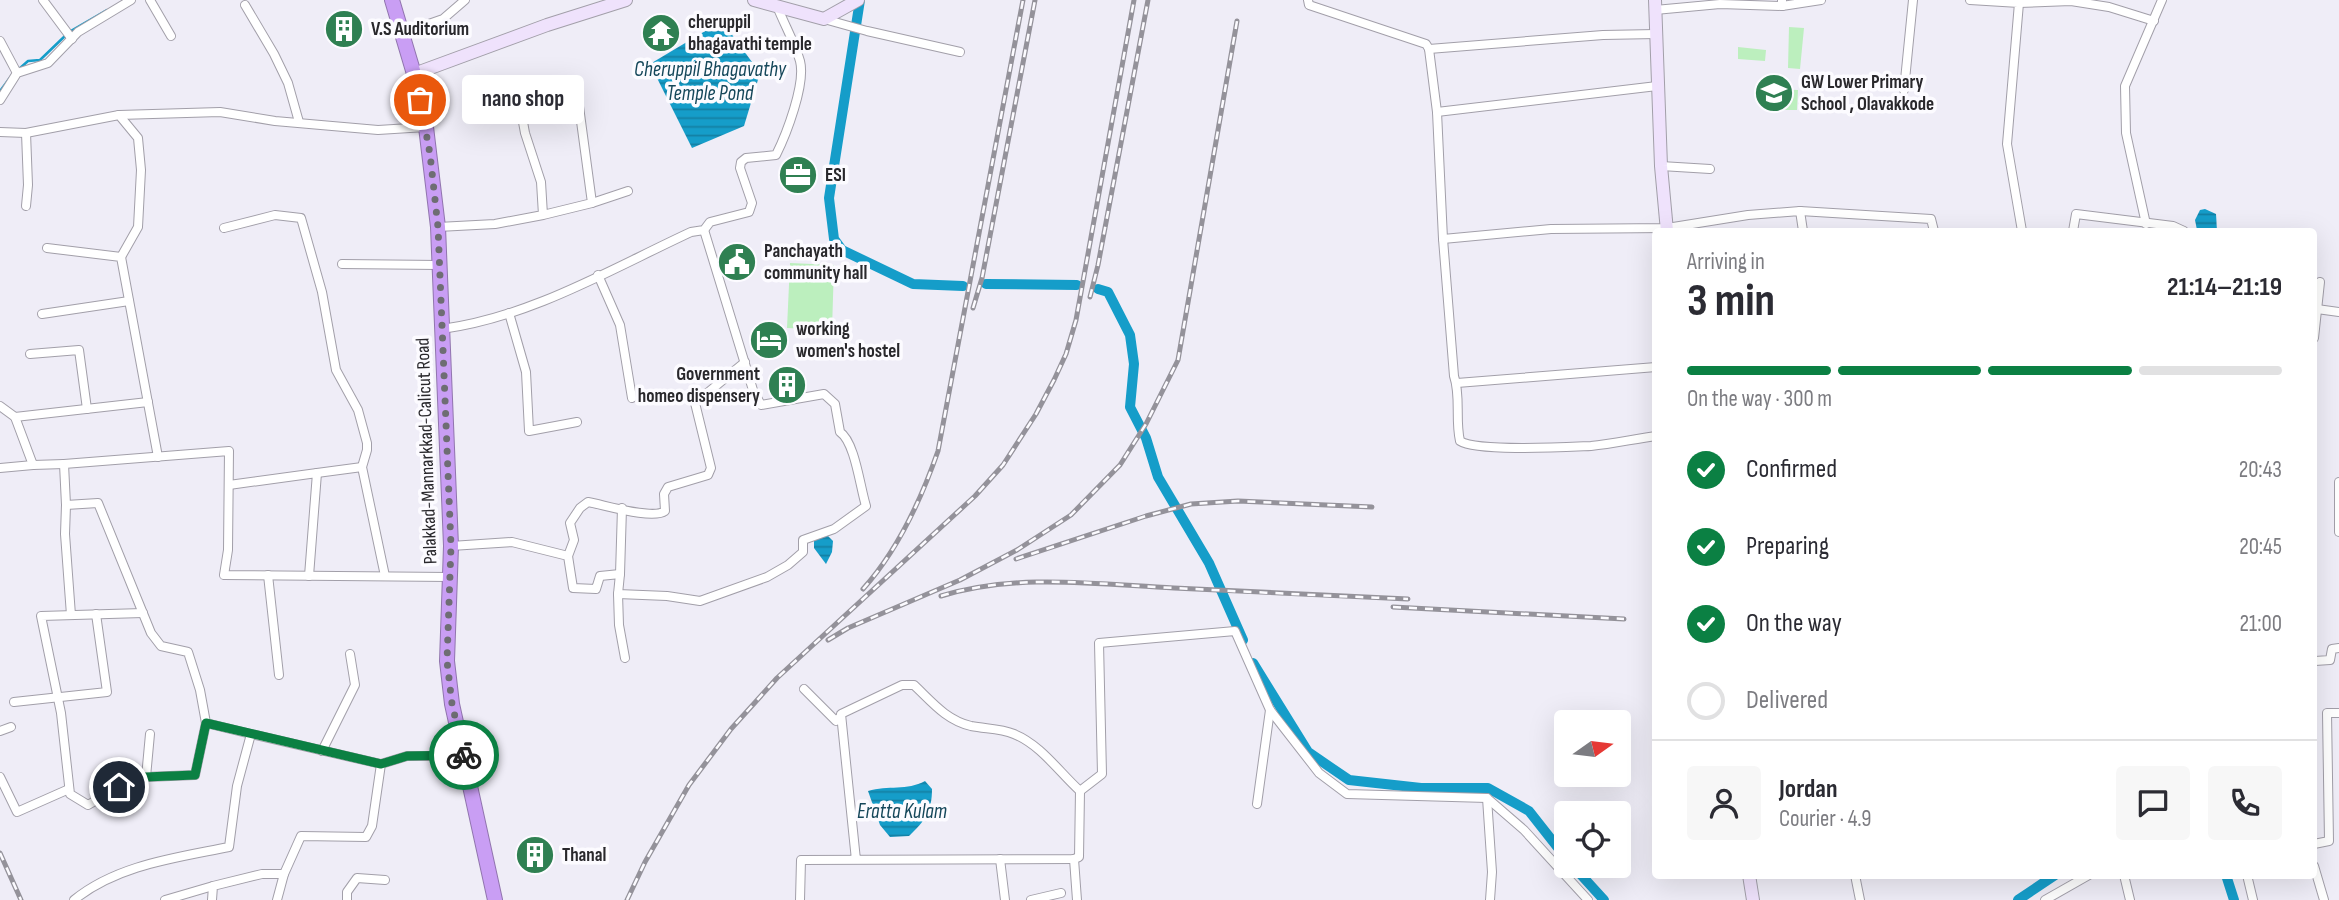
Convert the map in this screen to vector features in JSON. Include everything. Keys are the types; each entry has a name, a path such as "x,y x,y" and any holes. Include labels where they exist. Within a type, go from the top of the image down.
{"highway":[{"name":"Palakkad-Mannarkkad-Calicut Road","path":"392,0 414,74 426,127 438,227 451,546 447,661 452,704 495,900"}],"street":[{"path":"43,0 72,39"},
{"path":"0,100 17,73 48,63 78,32 131,0"},
{"path":"150,0 171,36"},
{"path":"403,33 443,19 466,0"},
{"path":"414,74 547,25 626,0"},
{"path":"754,0 867,31 960,52"},
{"path":"1308,0 1309,5 1426,44 1429,48 1437,113 1443,239 1460,441 1467,446 1507,448 1590,446 1652,437"},
{"path":"1667,228 1661,166 1655,5 1821,0"},
{"path":"1904,90 1913,0"},
{"path":"1970,0 2019,4 2071,0 2109,4 2154,21"},
{"path":"2146,224 2126,133 2125,86 2162,0"},
{"path":"824,19 855,2"},
{"path":"2019,4 2007,144 2021,228"},
{"path":"245,5 288,83 299,122"},
{"path":"442,329 491,320 545,301 691,232 704,230 710,222 749,212 752,202 740,168 741,162 746,158 776,155 787,132 799,84 801,64 777,6"},
{"path":"1429,48 1603,35 1656,34"},
{"path":"0,41 17,73"},
{"path":"1437,113 1657,86"},
{"path":"497,115 521,111 550,98 578,99 592,203"},
{"path":"521,111 541,182 542,215"},
{"path":"0,132 26,133 119,116 220,112 378,130 426,127"},
{"path":"119,116 138,138 141,170 138,227 121,257 158,457"},
{"path":"26,133 26,206"},
{"path":"1661,166 1710,169"},
{"path":"438,227 495,224 592,203 628,191"},
{"path":"1800,211 1803,228"},
{"path":"1678,228 1748,215 1800,211 1931,219 1933,228"},
{"path":"2074,228 2076,214 2177,228"},
{"path":"224,228 275,215 301,218 322,292 337,370 358,410 367,443 362,467 385,576"},
{"path":"1443,239 1551,229 1652,230"},
{"path":"618,594 667,596 700,601 726,592 767,577 788,565 803,552 803,540 835,529 866,506 851,448 846,436 839,432 835,404 824,394 761,405 753,390 704,230"},
{"path":"47,248 121,257"},
{"path":"342,264 439,265"},
{"path":"598,275 620,325 632,398"},
{"path":"2320,282 2317,309 2339,312"},
{"path":"42,314 129,301"},
{"path":"509,313 526,372 529,431 577,422"},
{"path":"30,354 79,350 87,409"},
{"path":"620,574 600,576 596,589 573,588 568,556 574,540 570,523 580,508 588,502 635,513 663,514 664,494 668,487 708,475 711,468 695,403 745,362"},
{"path":"1457,383 1652,367"},
{"path":"15,417 148,402"},
{"path":"0,406 15,417 33,465"},
{"path":"0,468 229,451 228,550 224,575 450,577"},
{"path":"64,464 65,534 71,615"},
{"path":"229,485 362,467"},
{"path":"309,576 317,474"},
{"path":"2339,482 2337,532 2339,531"},
{"path":"66,505 98,503 143,613 151,633 160,646 188,652 200,690 206,723 195,775 145,777 119,787 89,805 70,794 63,726 41,616 143,613"},
{"path":"622,508 618,594 619,625 625,658"},
{"path":"451,546 512,542 568,556"},
{"path":"268,575 279,675"},
{"path":"14,702 107,692 96,614"},
{"path":"1080,791 1102,774 1099,643 1236,631 1270,710 1319,773 1347,794 1487,798 1524,830 1588,900"},
{"path":"2317,661 2330,660 2332,649 2339,648"},
{"path":"322,751 355,685 350,654"},
{"path":"800,900 801,860 1074,859 1079,857 1081,844 1080,791 1037,748 1016,734 955,721 909,683 841,714 836,721 804,689"},
{"path":"1257,804 1270,710"},
{"path":"2317,843 2329,841 2327,713 2339,713"},
{"path":"840,717 856,860"},
{"path":"206,723 381,764 407,756 464,756"},
{"path":"0,731 11,727"},
{"path":"145,777 150,734"},
{"path":"74,900 109,877 144,865 229,847 237,786 251,734"},
{"path":"277,900 284,874 301,836 366,837 372,826 381,764"},
{"path":"0,777 17,813 69,789"},
{"path":"1487,798 1493,872 1490,900"},
{"path":"1000,859 1005,900"},
{"path":"1074,859 1077,900"},
{"path":"164,900 262,874 284,874"},
{"path":"2317,876 2324,900"},
{"path":"347,900 347,892 357,878 385,880"},
{"path":"1750,879 1753,900"},
{"path":"1856,879 1860,900"},
{"path":"2045,900 2082,879"},
{"path":"2125,879 2130,900"},
{"path":"2248,879 2253,900"},
{"path":"212,900 213,886"},
{"path":"1031,900 1061,893"}],"green space":[{"path":"1789,27 1804,28 1800,69 1788,68"},
{"path":"1738,47 1766,50 1765,61 1738,59"},
{"path":"1768,89 1798,90 1797,110 1767,110"},
{"path":"790,263 834,265 832,330 787,328"}],"water":[{"name":"Cheruppil Bhagavathy Temple Pond","path":"722,21 760,73 744,126 692,148 650,64"},
{"path":"2205,209 2216,214 2217,228 2197,228 2195,220 2200,210"},
{"path":"827,535 833,541 832,552 826,564 814,548 814,541"},
{"name":"Eratta Kulam","path":"925,781 932,789 931,804 923,820 909,836 890,837 880,825 868,791 911,786"}],"waterway":[{"path":"860,0 829,198 834,239 842,250 913,284 963,286"},
{"path":"69,32 107,10"},
{"path":"19,69 28,61 40,60 66,35"},
{"path":"0,91 12,75"},
{"path":"986,284 1077,285"},
{"path":"1098,289 1108,292 1130,335 1134,364 1130,407 1146,438 1158,477 1209,563 1243,640"},
{"path":"1253,663 1308,752 1349,780 1421,788 1488,788 1529,811 1554,843"},
{"path":"1584,878 1604,900"},
{"path":"2018,900 2049,879"},
{"path":"2227,879 2234,900"}],"railway":[{"path":"863,589 898,541 924,488 938,451 1023,0"},
{"path":"973,308 982,278 1035,0"},
{"path":"627,900 645,862 689,785 731,729 777,678 975,496 1003,465 1036,414 1066,354 1076,320 1134,0"},
{"path":"1090,297 1148,0"},
{"path":"828,640 848,628 960,580 1017,550 1071,515 1120,465 1146,424 1178,360 1237,21"},
{"path":"1016,559 1191,504 1238,501 1372,507"},
{"path":"941,596 999,584 1057,582 1408,599"},
{"path":"1393,607 1624,619"},
{"path":"0,853 21,900"}],"way so far":[{"path":"420,100 434,180 438,227 451,546 447,661 452,704 464,755"}],"place":[{"name":"V.S Auditorium","path":"344,29"},
{"name":"cheruppil bhagavathi temple","path":"661,33"},
{"name":"GW Lower Primary School , Olavakkode","path":"1774,93"},
{"name":"nano shop","path":"420,100"},
{"name":"ESI","path":"798,175"},
{"name":"Panchayath community hall","path":"737,262"},
{"name":"working women's hostel","path":"769,340"},
{"name":"Government homeo dispensery","path":"787,385"},
{"name":"Thanal","path":"535,855"}],"route":[{"path":"119,787 145,777 195,775 206,723 381,764 407,756 464,755"}]}
